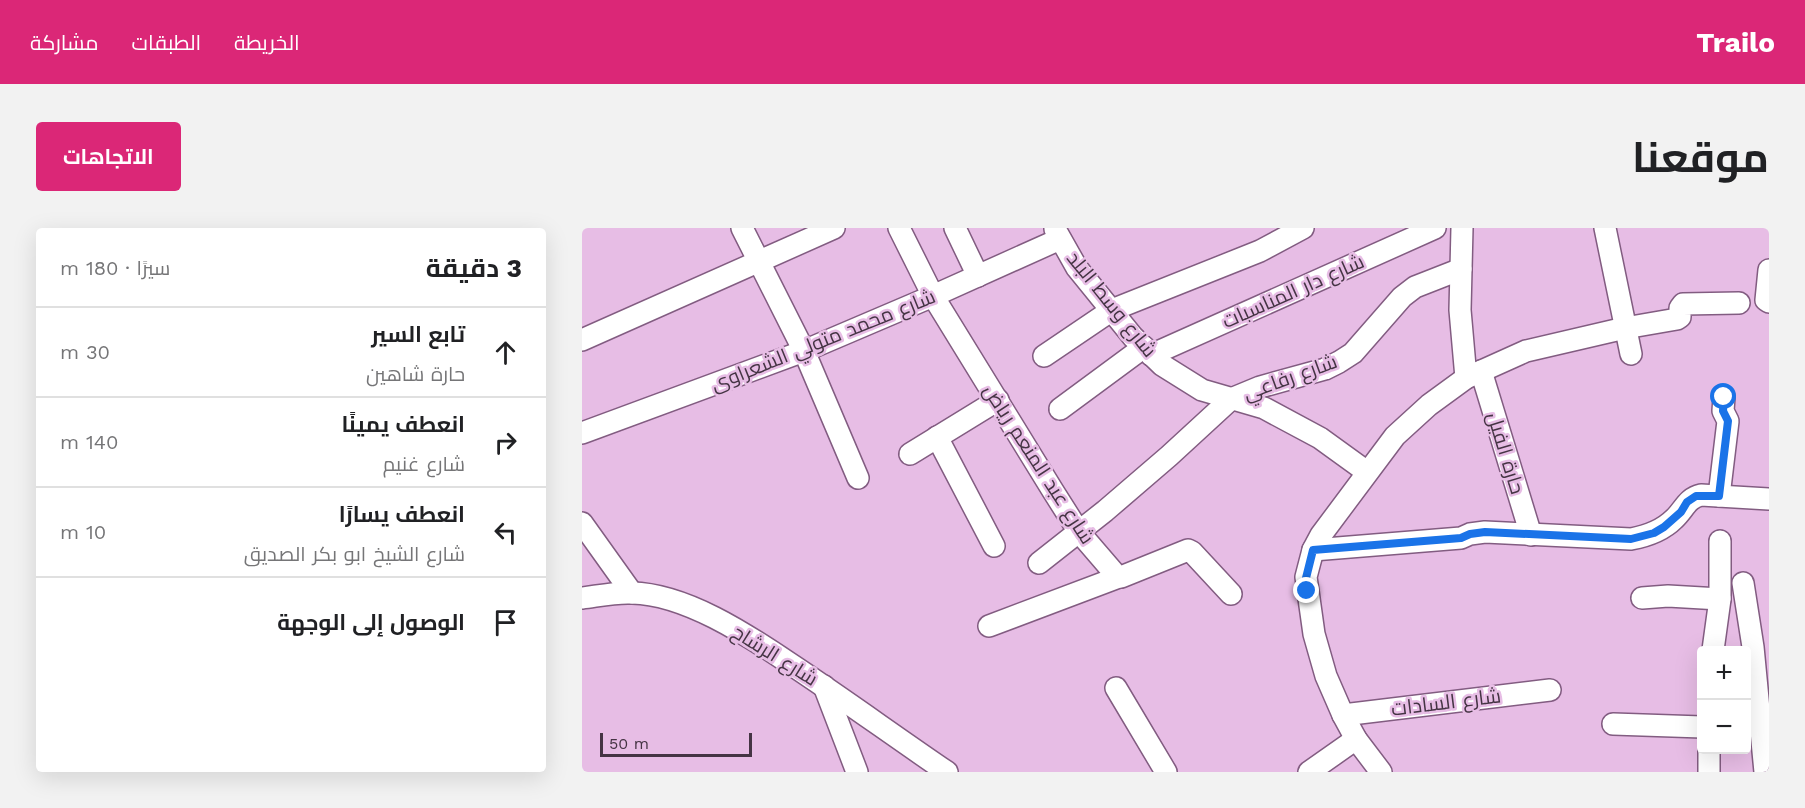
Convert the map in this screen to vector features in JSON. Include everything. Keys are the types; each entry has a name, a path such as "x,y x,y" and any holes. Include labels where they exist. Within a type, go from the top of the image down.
{"street":[{"path":"742,228 804,351 858,478"},
{"path":"582,340 758,262 797,235 834,228"},
{"name":"شارع عبد المنعم رياض","path":"899,228 933,296 1079,532 1119,577"},
{"path":"955,228 978,276"},
{"path":"1044,356 1112,310 1260,251 1303,228"},
{"name":"شارع دار المناسبات","path":"1060,409 1148,351 1435,228"},
{"name":"حارة الفيل","path":"1462,228 1460,310 1473,375 1531,535"},
{"path":"1605,228 1631,354"},
{"name":"شارع محمد متولي الشعراوى","path":"582,433 804,351 978,276 1057,234"},
{"name":"شارع وسط البلد","path":"1057,234 1077,268 1162,365 1202,390 1264,408 1320,438 1367,472"},
{"name":"شارع رفاعي","path":"1039,563 1170,456 1231,399 1260,387 1325,369 1340,362 1353,353 1402,297 1415,287 1461,269"},
{"path":"1769,270 1765,294 1769,303"},
{"path":"1381,772 1356,739 1326,676 1314,634 1306,578 1313,550 1321,535 1367,472 1395,436 1429,405 1473,375 1526,351 1625,327 1677,320 1683,304 1739,303"},
{"path":"1719,496 1728,421 1723,411 1724,397"},
{"path":"910,454 998,400"},
{"path":"937,437 994,546"},
{"path":"1313,550 1461,538 1485,532 1631,539 1654,533 1664,527 1681,512 1687,502 1696,496 1769,499"},
{"path":"582,523 632,592"},
{"path":"1714,646 1720,599 1720,541"},
{"path":"989,626 1188,550 1231,594"},
{"path":"1743,584 1753,647 1765,772"},
{"name":"شارع الرشاح","path":"582,598 632,592 660,597 691,607 738,629 947,772"},
{"path":"1642,598 1668,596 1720,599"},
{"path":"824,686 857,772"},
{"path":"1116,688 1166,772"},
{"name":"شارع السادات","path":"1343,715 1550,690"},
{"path":"1613,724 1697,727"},
{"path":"1309,772 1356,739"},
{"path":"1709,754 1709,772"}],"route":[{"path":"1307,591 1308,563 1313,550 1461,538 1485,532 1631,539 1654,533 1673,520 1687,502 1696,496 1719,496 1728,421 1723,411 1724,397"}]}
